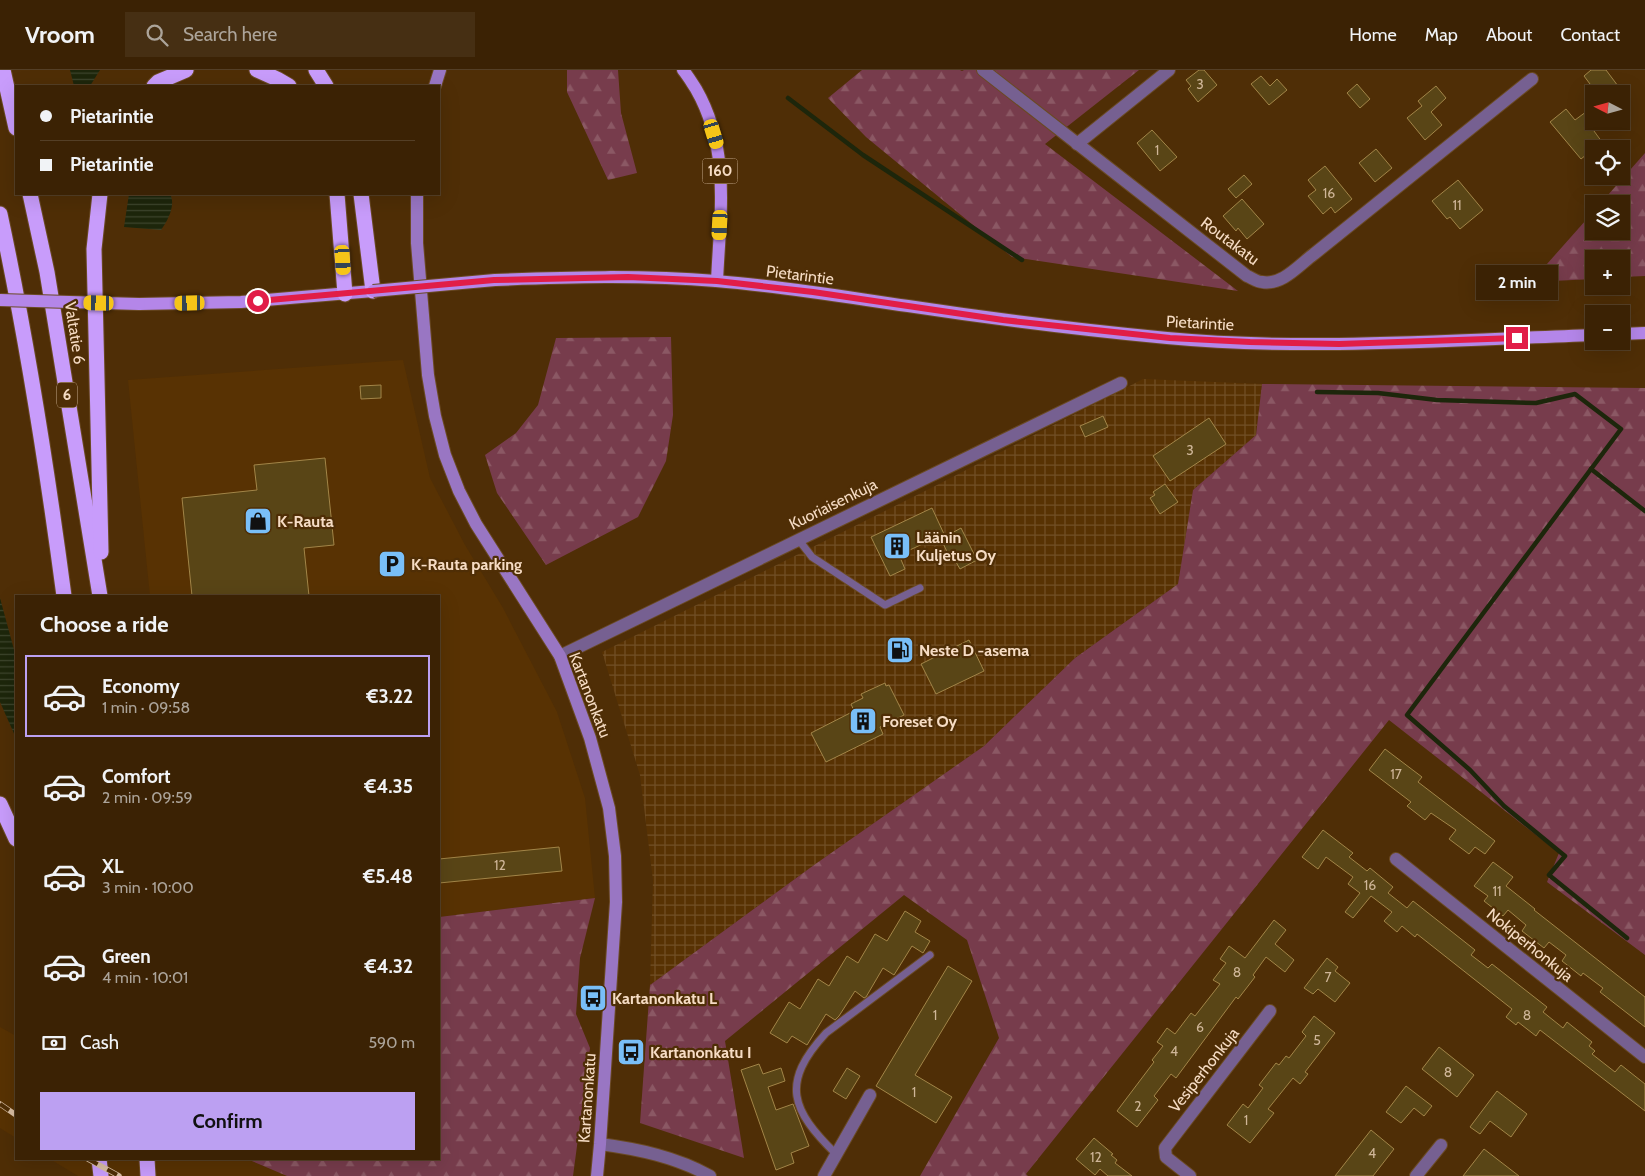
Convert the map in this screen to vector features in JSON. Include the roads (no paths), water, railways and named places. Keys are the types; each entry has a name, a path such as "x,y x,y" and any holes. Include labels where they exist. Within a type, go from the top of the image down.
{"highway":[{"path":"3,70 15,124"},
{"path":"155,85 186,70"},
{"path":"257,70 277,78 288,85"},
{"path":"316,70 325,85"},
{"name":"Valtatie 6","path":"30,195 47,272 101,595"},
{"path":"100,195 94,249 101,595"},
{"path":"337,195 345,294"},
{"path":"361,195 373,291"},
{"name":"6","path":"0,214 13,274 49,488 64,595"},
{"path":"0,804 15,837"},
{"path":"99,1160 103,1176"},
{"path":"103,1176 104,1160"},
{"path":"147,1160 148,1176"}],"main road":[{"path":"435,85 440,70"},
{"name":"160","path":"683,70 706,107 718,147 722,188 717,281"},
{"name":"Kartanonkatu","path":"417,195 418,243 428,375 435,416 445,455 459,491 476,524 560,656 590,738 609,808 615,856 616,902 600,1144 596,1176"},
{"name":"Pietarintie","path":"0,300 139,304 241,302 494,280 628,277 717,281 1046,325 1170,338 1339,344 1585,335"},
{"path":"1630,334 1645,333"}],"street":[{"name":"Routakatu","path":"983,70 1247,276 1260,282 1270,283 1281,279 1301,264 1532,79"},
{"path":"1077,144 1169,70"},
{"name":"Kuoriaisenkuja","path":"560,656 1121,383"},
{"name":"Nokiperhonkuja","path":"1396,859 1645,1057"},
{"name":"Vesiperhonkuja","path":"1190,1176 1166,1157 1165,1148 1270,1011"},
{"path":"824,1176 870,1095"},
{"path":"600,1144 659,1154 710,1176"},
{"path":"1416,1176 1441,1145"}],"lane":[{"path":"798,539 812,558 884,605 920,588"},
{"path":"836,1154 807,1122 798,1103 796,1087 802,1066 826,1033 930,955"}],"waterway":[{"path":"788,98 863,155 1022,260"},
{"path":"1317,392 1378,393 1437,400 1536,403 1575,394 1621,429 1407,715 1470,770 1504,806 1565,856 1549,875 1627,938"},
{"path":"1591,469 1645,511"}],"railway":[{"path":"0,1104 15,1114"},
{"path":"90,1160 119,1176"}],"place":[{"name":"K-Rauta","path":"258,521"},
{"name":"Läänin Kuljetus Oy","path":"897,546"},
{"name":"K-Rauta parking","path":"392,564"},
{"name":"Neste D -asema","path":"900,650"},
{"name":"Foreset Oy","path":"863,721"},
{"name":"Kartanonkatu L","path":"593,998"},
{"name":"Kartanonkatu I","path":"631,1052"}]}
